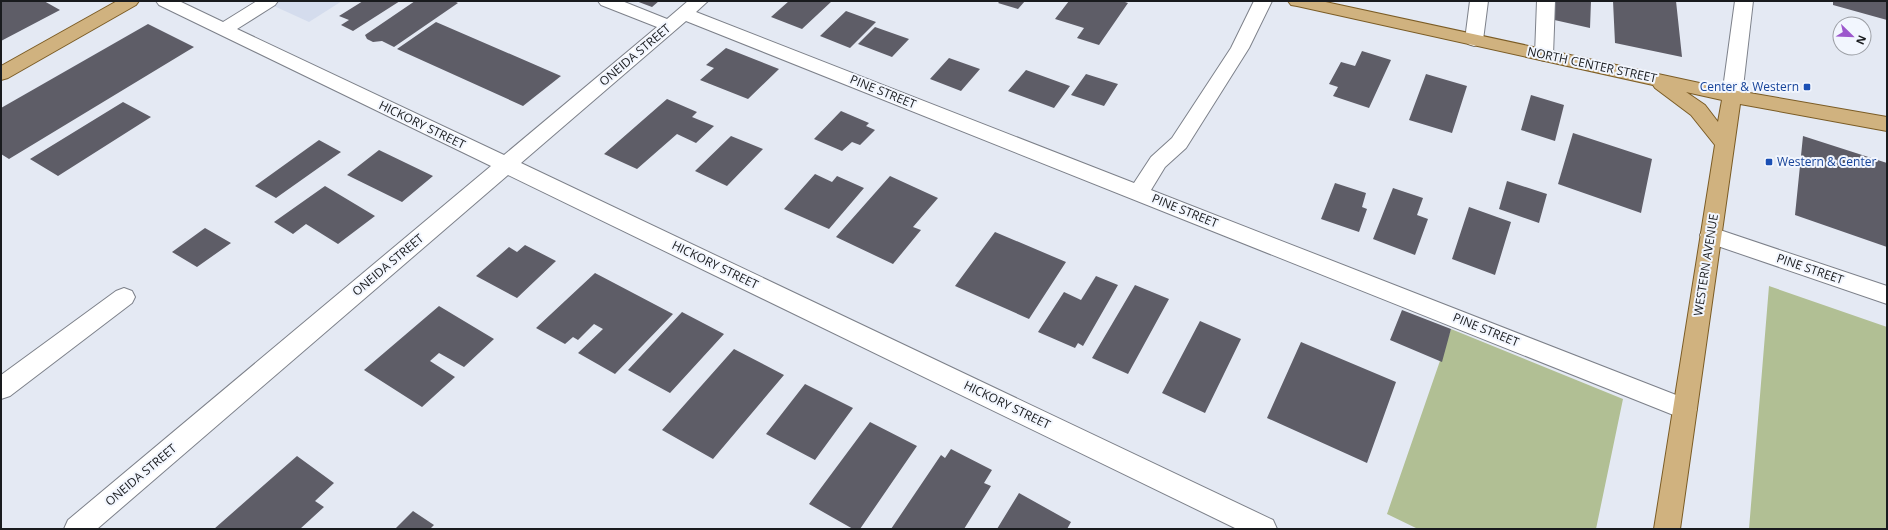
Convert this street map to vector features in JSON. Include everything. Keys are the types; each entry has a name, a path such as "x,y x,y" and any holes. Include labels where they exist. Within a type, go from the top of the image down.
{"main road":[{"path":"1,74 130,1"},
{"name":"NORTH CENTER STREET","path":"1297,1 1732,96 1887,124"},
{"path":"1657,80 1698,110 1724,143"},
{"name":"WESTERN AVENUE","path":"1667,529 1732,96"}],"street":[{"name":"HICKORY STREET","path":"165,1 1264,529"},
{"path":"224,29 268,1"},
{"name":"PINE STREET","path":"607,1 684,14 1685,409"},
{"path":"1138,193 1158,162 1179,143 1240,48 1263,1"},
{"path":"1474,40 1478,1"},
{"path":"1544,55 1546,1"},
{"name":"WESTERN AVENUE","path":"1732,96 1744,1"},
{"name":"ONEIDA STREET","path":"77,529 684,14"},
{"name":"PINE STREET","path":"1711,235 1887,295"},
{"path":"1,389 124,297"}],"shaded area":[{"path":"263,1 342,1 309,22"}],"green space":[{"path":"1769,286 1887,327 1887,529 1749,529"},
{"path":"1451,329 1623,399 1596,529 1418,529 1387,514"}],"building":[{"path":"1,1 44,1 60,10 1,41"},
{"path":"363,1 400,1 353,31 341,25 349,20 339,16"},
{"path":"415,1 454,1 458,3 394,47 382,41 373,42 367,39 365,35"},
{"path":"636,1 659,1 652,7"},
{"path":"789,1 832,1 802,29 771,17"},
{"path":"1000,1 1025,1 1018,9 998,3"},
{"path":"1069,1 1122,1 1128,3 1099,45 1077,38 1084,28 1055,19"},
{"path":"1552,1 1591,1 1590,28 1550,19"},
{"path":"1613,1 1676,1 1682,57 1615,43"},
{"path":"1833,1 1887,1 1887,20 1833,5"},
{"path":"846,11 876,22 850,48 820,36"},
{"path":"436,22 561,76 523,106 397,49"},
{"path":"148,24 194,47 9,159 1,154 1,108"},
{"path":"875,27 909,39 892,57 858,44"},
{"path":"726,48 779,69 748,99 700,80 714,68 706,65"},
{"path":"1362,51 1391,60 1369,108 1333,96 1338,87 1329,84 1341,62 1355,66"},
{"path":"949,58 980,69 961,91 930,79"},
{"path":"1026,70 1070,86 1054,108 1008,91"},
{"path":"1086,74 1118,84 1104,106 1071,95"},
{"path":"1426,74 1467,86 1452,133 1409,120"},
{"path":"1531,95 1564,105 1555,141 1521,130"},
{"path":"667,99 697,112 692,117 714,126 696,143 677,134 637,169 604,154"},
{"path":"123,102 151,117 58,176 30,159"},
{"path":"841,111 869,123 866,126 875,130 860,145 852,142 842,151 814,139"},
{"path":"1573,133 1652,159 1641,213 1558,184"},
{"path":"731,136 763,149 727,186 695,171"},
{"path":"1803,136 1887,163 1887,247 1795,215"},
{"path":"319,140 341,152 276,198 255,186"},
{"path":"379,150 433,176 402,202 347,175"},
{"path":"815,174 832,182 837,176 864,188 829,229 784,209"},
{"path":"890,176 938,198 913,227 921,230 893,264 836,237"},
{"path":"1507,181 1547,194 1539,223 1499,209"},
{"path":"1335,183 1366,193 1362,207 1367,209 1359,232 1321,219"},
{"path":"325,186 375,216 338,244 306,224 293,234 274,222"},
{"path":"1393,188 1423,198 1417,215 1428,219 1415,255 1373,239"},
{"path":"1469,207 1511,222 1495,275 1452,259"},
{"path":"205,228 231,243 197,267 172,252"},
{"path":"995,232 1066,262 1029,319 955,286"},
{"path":"525,245 556,261 517,298 476,276 509,247 517,252"},
{"path":"595,273 673,314 615,374 578,353 603,329 594,324 578,340 573,337 565,344 536,328"},
{"path":"1096,276 1118,285 1083,346 1078,343 1075,348 1038,332 1064,292 1081,300"},
{"path":"1135,285 1169,299 1128,374 1092,358"},
{"path":"439,306 494,339 464,367 439,353 430,361 455,377 422,407 364,370"},
{"path":"1402,310 1451,329 1442,362 1390,340"},
{"path":"682,312 724,334 670,393 628,370"},
{"path":"1200,321 1241,339 1205,413 1162,393"},
{"path":"1301,342 1396,382 1367,463 1267,418"},
{"path":"734,349 784,375 713,459 662,430"},
{"path":"805,384 853,408 815,460 766,434"},
{"path":"870,422 917,446 860,529 853,529 809,504"},
{"path":"951,449 992,470 984,483 991,486 964,529 891,529 941,455 945,458"},
{"path":"297,456 334,483 315,501 324,507 300,529 214,529"},
{"path":"1019,493 1071,522 1067,529 997,529"},
{"path":"413,511 434,525 430,529 395,529"}],"place":[{"name":"Center & Western","path":"1807,87"},
{"name":"Western & Center","path":"1769,162"}]}
